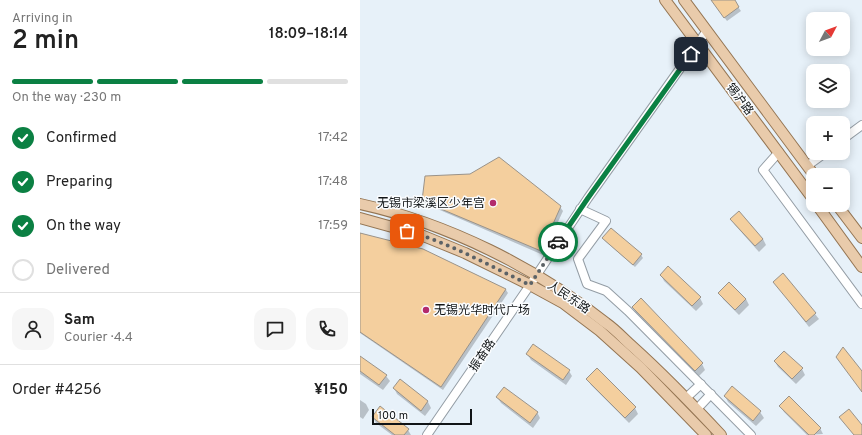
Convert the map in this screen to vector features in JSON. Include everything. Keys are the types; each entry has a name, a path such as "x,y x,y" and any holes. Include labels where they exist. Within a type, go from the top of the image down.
{"main road":[{"name":"锡沪路","path":"665,0 806,189"},
{"name":"锡沪路","path":"684,0 706,32 808,166"},
{"name":"人民东路","path":"360,204 438,228 470,241 536,275 607,323 686,398 721,435"},
{"path":"822,212 862,267"},
{"path":"842,212 862,238"},
{"name":"人民东路","path":"360,218 421,235 465,253 530,285 563,304 600,331 641,368 706,435"}],"street":[{"name":"振奋路","path":"427,435 530,285 580,209 706,32"},
{"path":"850,134 862,125"},
{"path":"779,152 764,170 862,304"},
{"path":"808,166 816,160"},
{"path":"580,209 606,221 578,259 587,284 606,291 628,311 751,435"},
{"path":"686,398 701,384"},
{"path":"697,409 711,394"}],"building":[{"path":"711,0 735,0 739,7 724,18"},
{"name":"无锡市梁溪区少年宫","path":"499,157 561,206 541,251 422,201 425,176 470,174"},
{"path":"739,211 763,239 755,246 730,219"},
{"path":"611,228 642,254 633,265 602,238"},
{"name":"无锡光华时代广场","path":"360,233 423,249 506,289 441,387 360,332"},
{"path":"668,266 701,297 692,306 660,275"},
{"path":"783,273 816,313 806,322 773,282"},
{"path":"729,282 746,299 735,310 718,293"},
{"path":"641,298 703,363 695,371 632,307"},
{"path":"533,344 570,370 563,380 526,354"},
{"path":"843,347 862,371 862,392 836,357"},
{"path":"784,351 803,368 792,379 774,361"},
{"path":"360,356 387,375 379,385 360,371"},
{"path":"597,368 636,407 625,418 586,379"},
{"path":"400,379 428,401 421,411 393,388"},
{"path":"732,386 761,411 753,421 724,396"},
{"path":"504,387 538,412 530,423 496,397"},
{"path":"789,396 821,428 814,435 809,435 779,406"},
{"path":"380,406 409,429 404,435 395,435 372,417"},
{"path":"849,409 862,425 862,435 854,435 839,417"}],"way so far":[{"path":"407,231 421,235 465,253 530,285 558,242"}],"place":[{"name":"无锡市梁溪区少年宫","path":"493,203"},
{"name":"无锡光华时代广场","path":"426,310"}],"route":[{"path":"558,242 691,54"}]}
